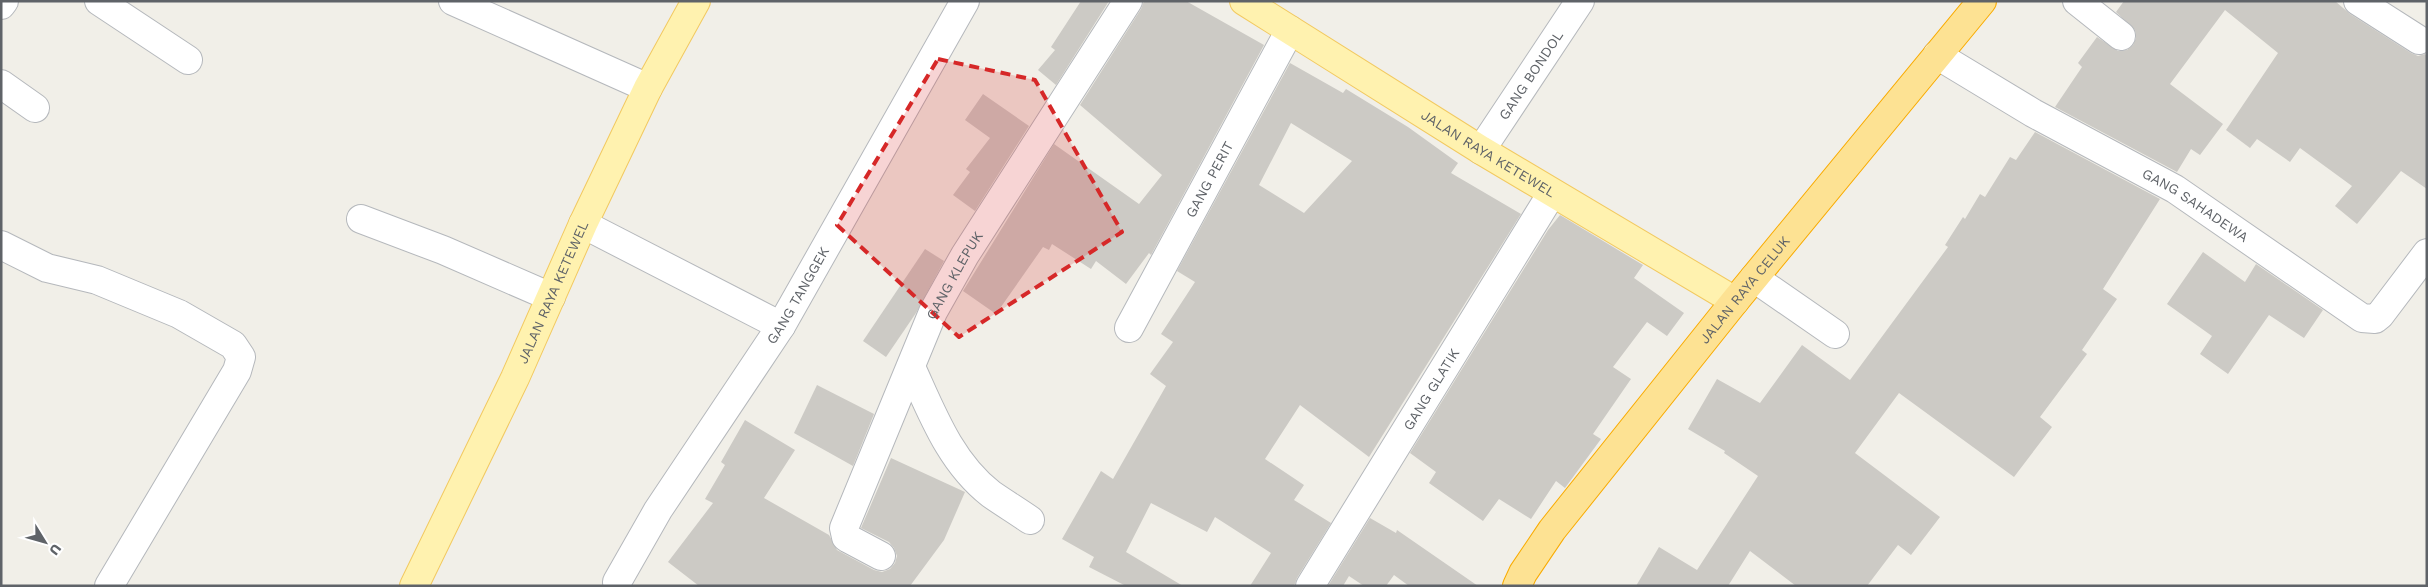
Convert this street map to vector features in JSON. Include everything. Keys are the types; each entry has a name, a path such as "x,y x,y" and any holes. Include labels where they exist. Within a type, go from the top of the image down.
{"highway":[{"name":"JALAN RAYA CELUK","path":"1517,586 1523,573 1552,530 1735,301 1981,2"}],"main road":[{"name":"JALAN RAYA KETEWEL","path":"414,586 514,378 583,224 648,88 696,1"},
{"name":"JALAN RAYA KETEWEL","path":"1244,1 1480,150 1735,301"}],"street":[{"path":"1,5 4,1"},
{"path":"99,1 188,60"},
{"path":"453,1 648,88"},
{"name":"GANG TANGGEK","path":"617,582 658,510 781,326 965,1"},
{"name":"GANG KLEPUK","path":"881,556 850,540 846,536 844,528 933,312 965,255 1128,1"},
{"name":"GANG BONDOL","path":"1480,150 1580,1"},
{"path":"2077,1 2120,36"},
{"path":"2358,1 2419,40"},
{"name":"GANG PERIT","path":"1128,328 1290,30"},
{"name":"GANG SAHADEWA","path":"1937,55 2033,113 2175,189 2362,318 2375,319 2380,315 2427,252"},
{"path":"1,84 35,108"},
{"name":"GANG GLATIK","path":"1310,586 1552,193"},
{"path":"361,219 442,250 551,296"},
{"path":"583,224 781,326"},
{"path":"1,245 47,268 97,280 163,307 233,345 239,352 240,361 237,371 109,586"},
{"path":"1754,278 1835,334"},
{"path":"911,367 945,440 964,466 991,493 1030,520"}],"highlighted area":[{"path":"938,59 1035,80 1122,232 959,337 837,225"}],"building":[{"path":"1081,1 1109,1 1056,85 1038,70 1055,50 1051,47"},
{"path":"1144,1 1186,1 1264,45 1151,255 1149,253 1126,284 1096,261 1091,269 1052,244 1049,250 1043,247 996,314 963,291 1054,144 1139,204 1162,175 1080,105 1141,9"},
{"path":"2124,1 2335,1 2350,14 2411,53 2418,56 2425,54 2427,56 2427,189 2401,171 2357,224 2335,206 2352,186 2300,148 2290,162 2257,139 2250,148 2226,130 2278,53 2225,10 2170,84 2223,124 2200,155 2191,149 2177,172 2055,107 2082,67 2078,63 2097,37 2118,51 2127,50 2133,45 2136,38 2135,30 2116,12"},
{"path":"1290,63 1343,93 1346,89 1408,127 1458,163 1451,173 1521,214 1369,457 1300,405 1265,459 1304,485 1294,500 1331,523 1294,586 1250,586 1271,553 1215,517 1207,532 1151,503 1126,552 1183,586 1126,586 1089,567 1094,557 1062,539 1101,471 1113,479 1166,386 1150,374 1173,342 1161,334 1195,282 1177,271","holes":["1291,123 1352,161 1304,213 1259,185"]},
{"path":"983,94 1029,126 975,211 953,195 970,172 966,169 990,138 965,120"},
{"path":"2035,132 2160,199 2103,289 2117,299 2082,350 2087,354 2040,417 2052,427 2014,477 1899,393 1855,453 1940,517 1911,555 1898,545 1867,586 1796,586 1750,551 1728,586 1636,586 1659,547 1697,570 1758,476 1724,453 1725,451 1688,429 1717,379 1760,403 1802,345 1850,380 1948,247 1945,245 1963,217 1965,219 1980,194 1985,197 2010,157 2016,160"},
{"path":"1560,215 1643,265 1634,278 1684,313 1667,336 1647,322 1613,367 1631,379 1593,434 1601,439 1565,488 1556,481 1531,519 1499,499 1483,521 1429,483 1436,472 1410,453 1548,230"},
{"path":"925,249 944,261 916,313 886,357 863,341"},
{"path":"2203,252 2245,282 2256,264 2323,310 2304,338 2269,315 2228,374 2200,354 2212,336 2167,304"},
{"path":"817,385 874,414 853,466 794,433"},
{"path":"745,420 795,450 764,498 829,535 837,550 874,570 882,572 890,569 895,563 897,556 889,542 861,528 891,458 965,492 944,540 910,586 699,586 668,562 713,503 705,499 725,465 721,462"},
{"path":"1370,518 1396,533 1397,530 1478,586 1409,586 1394,575 1386,586 1364,586 1349,576 1343,586 1328,586"}]}
